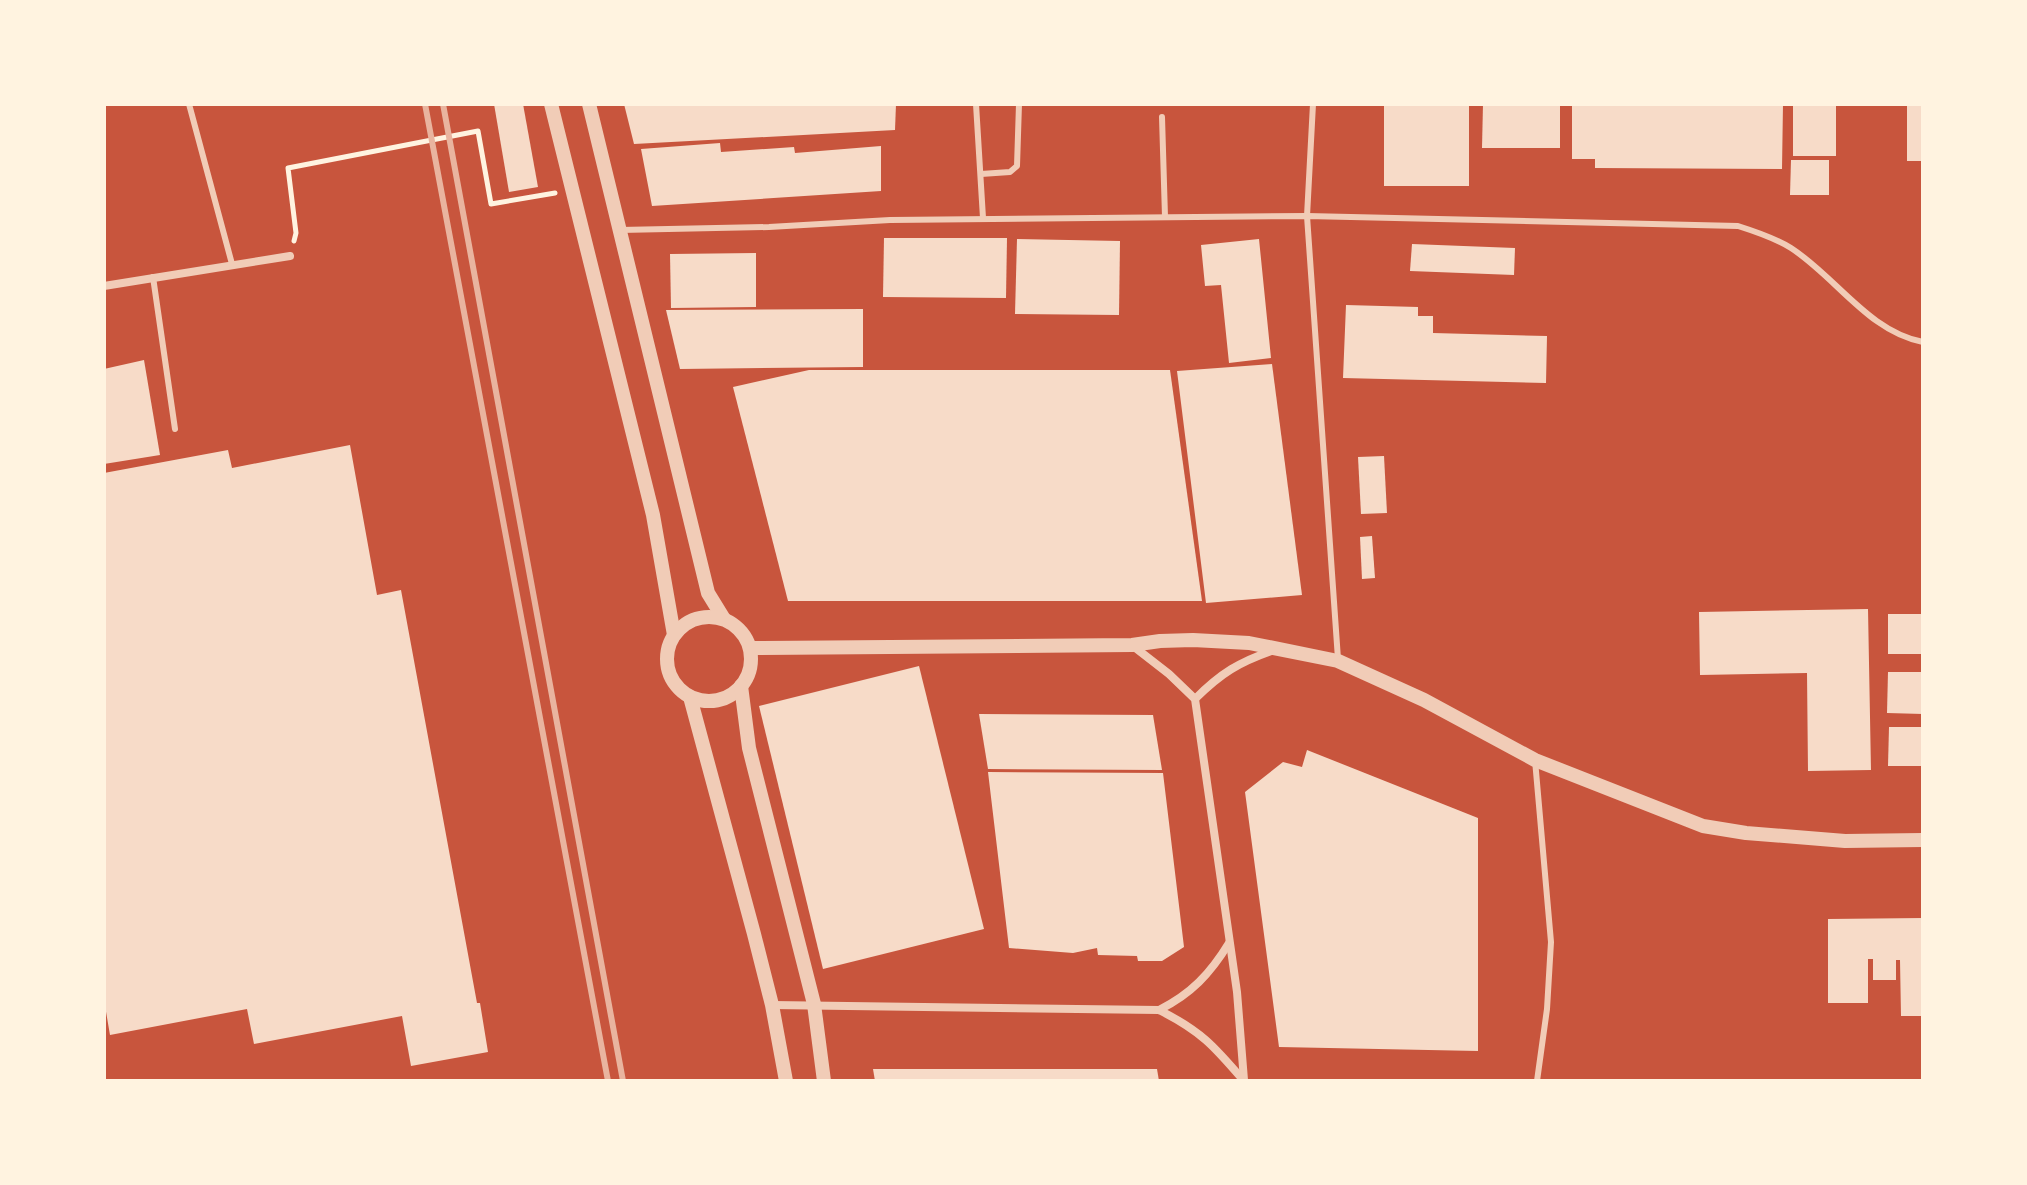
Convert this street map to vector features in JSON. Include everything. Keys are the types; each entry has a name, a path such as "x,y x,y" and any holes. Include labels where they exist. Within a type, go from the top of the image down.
{"street":[{"path":"551,104 653,515 674,635"},
{"path":"589,104 708,593 724,619"},
{"path":"104,286 290,256"},
{"path":"711,616 736,626 750,648 748,675 741,686 731,695 704,701 690,697 678,688 666,662 674,635 685,624 711,616"},
{"path":"750,648 1132,645 1193,640 1281,648 1338,661 1424,700 1535,760 1703,826 1746,833 1845,841 1923,840"},
{"path":"1132,645 1195,699 1237,992 1244,1081"},
{"path":"1195,699 1226,670 1281,648"},
{"path":"741,686 749,748 814,1004 824,1081"},
{"path":"690,697 772,1005 786,1081"},
{"path":"1159,1010 1195,988 1213,970 1229,942"},
{"path":"772,1005 1159,1010 1189,1025 1211,1043 1244,1081"}],"lane":[{"path":"189,104 232,264"},
{"path":"976,104 983,218"},
{"path":"981,174 1010,172 1017,166 1019,104"},
{"path":"1313,104 1307,216 1338,661"},
{"path":"1162,117 1165,217"},
{"path":"620,230 983,218 1307,216 1738,226 1762,233 1790,248 1894,334 1923,342"},
{"path":"153,277 175,429"},
{"path":"1535,760 1551,942 1547,1009 1537,1081"}],"path":[{"path":"296,233 288,168 478,131 491,204 572,190"}],"building":[{"path":"494,104 523,104 538,187 509,192"},
{"path":"624,104 896,104 895,130 634,144"},
{"path":"1384,104 1469,104 1469,186 1384,186"},
{"path":"1483,104 1560,104 1560,148 1482,148"},
{"path":"1572,104 1783,104 1782,169 1595,168 1595,159 1572,159"},
{"path":"1793,104 1836,104 1836,156 1793,156"},
{"path":"1907,104 1923,104 1923,161 1907,161"},
{"path":"720,143 721,152 794,147 795,153 881,146 881,191 652,206 641,149"},
{"path":"1791,160 1829,160 1829,195 1790,195"},
{"path":"884,238 1007,238 1006,298 883,297"},
{"path":"1017,239 1120,241 1119,315 1015,314"},
{"path":"1259,239 1271,358 1229,363 1221,285 1205,286 1201,245"},
{"path":"1412,244 1515,248 1514,275 1410,271"},
{"path":"756,253 756,307 671,308 670,254"},
{"path":"1346,305 1418,307 1418,316 1433,316 1433,333 1547,336 1546,383 1343,378"},
{"path":"863,309 863,367 680,369 666,310"},
{"path":"144,360 160,455 104,464 104,369"},
{"path":"1272,364 1302,595 1206,603 1177,371"},
{"path":"809,370 1170,370 1202,601 788,601 733,387"},
{"path":"350,445 377,595 401,590 488,1052 411,1066 402,1016 254,1044 247,1009 110,1035 104,1000 104,473 228,450 232,468"},
{"path":"1384,456 1387,513 1361,514 1358,457"},
{"path":"1372,536 1375,578 1362,579 1360,537"},
{"path":"1868,609 1871,770 1808,771 1807,673 1700,675 1699,612"},
{"path":"1888,614 1923,614 1923,654 1888,654"},
{"path":"919,666 984,929 823,969 759,706"},
{"path":"1888,672 1923,672 1923,714 1887,713"},
{"path":"979,714 1153,715 1162,770 988,769"},
{"path":"1889,727 1923,727 1923,766 1888,766"},
{"path":"1307,750 1478,818 1478,1051 1279,1047 1245,792 1283,762 1302,767"},
{"path":"988,772 1163,773 1184,947 1162,961 1138,961 1137,956 1098,955 1097,948 1073,953 1009,948"},
{"path":"1923,918 1923,1016 1901,1016 1900,960 1896,960 1896,980 1873,980 1873,959 1868,959 1868,1003 1828,1003 1828,919"},
{"path":"873,1069 1157,1069 1159,1081 875,1081"}],"railway":[{"path":"425,104 608,1081"},
{"path":"443,104 623,1081"}]}
